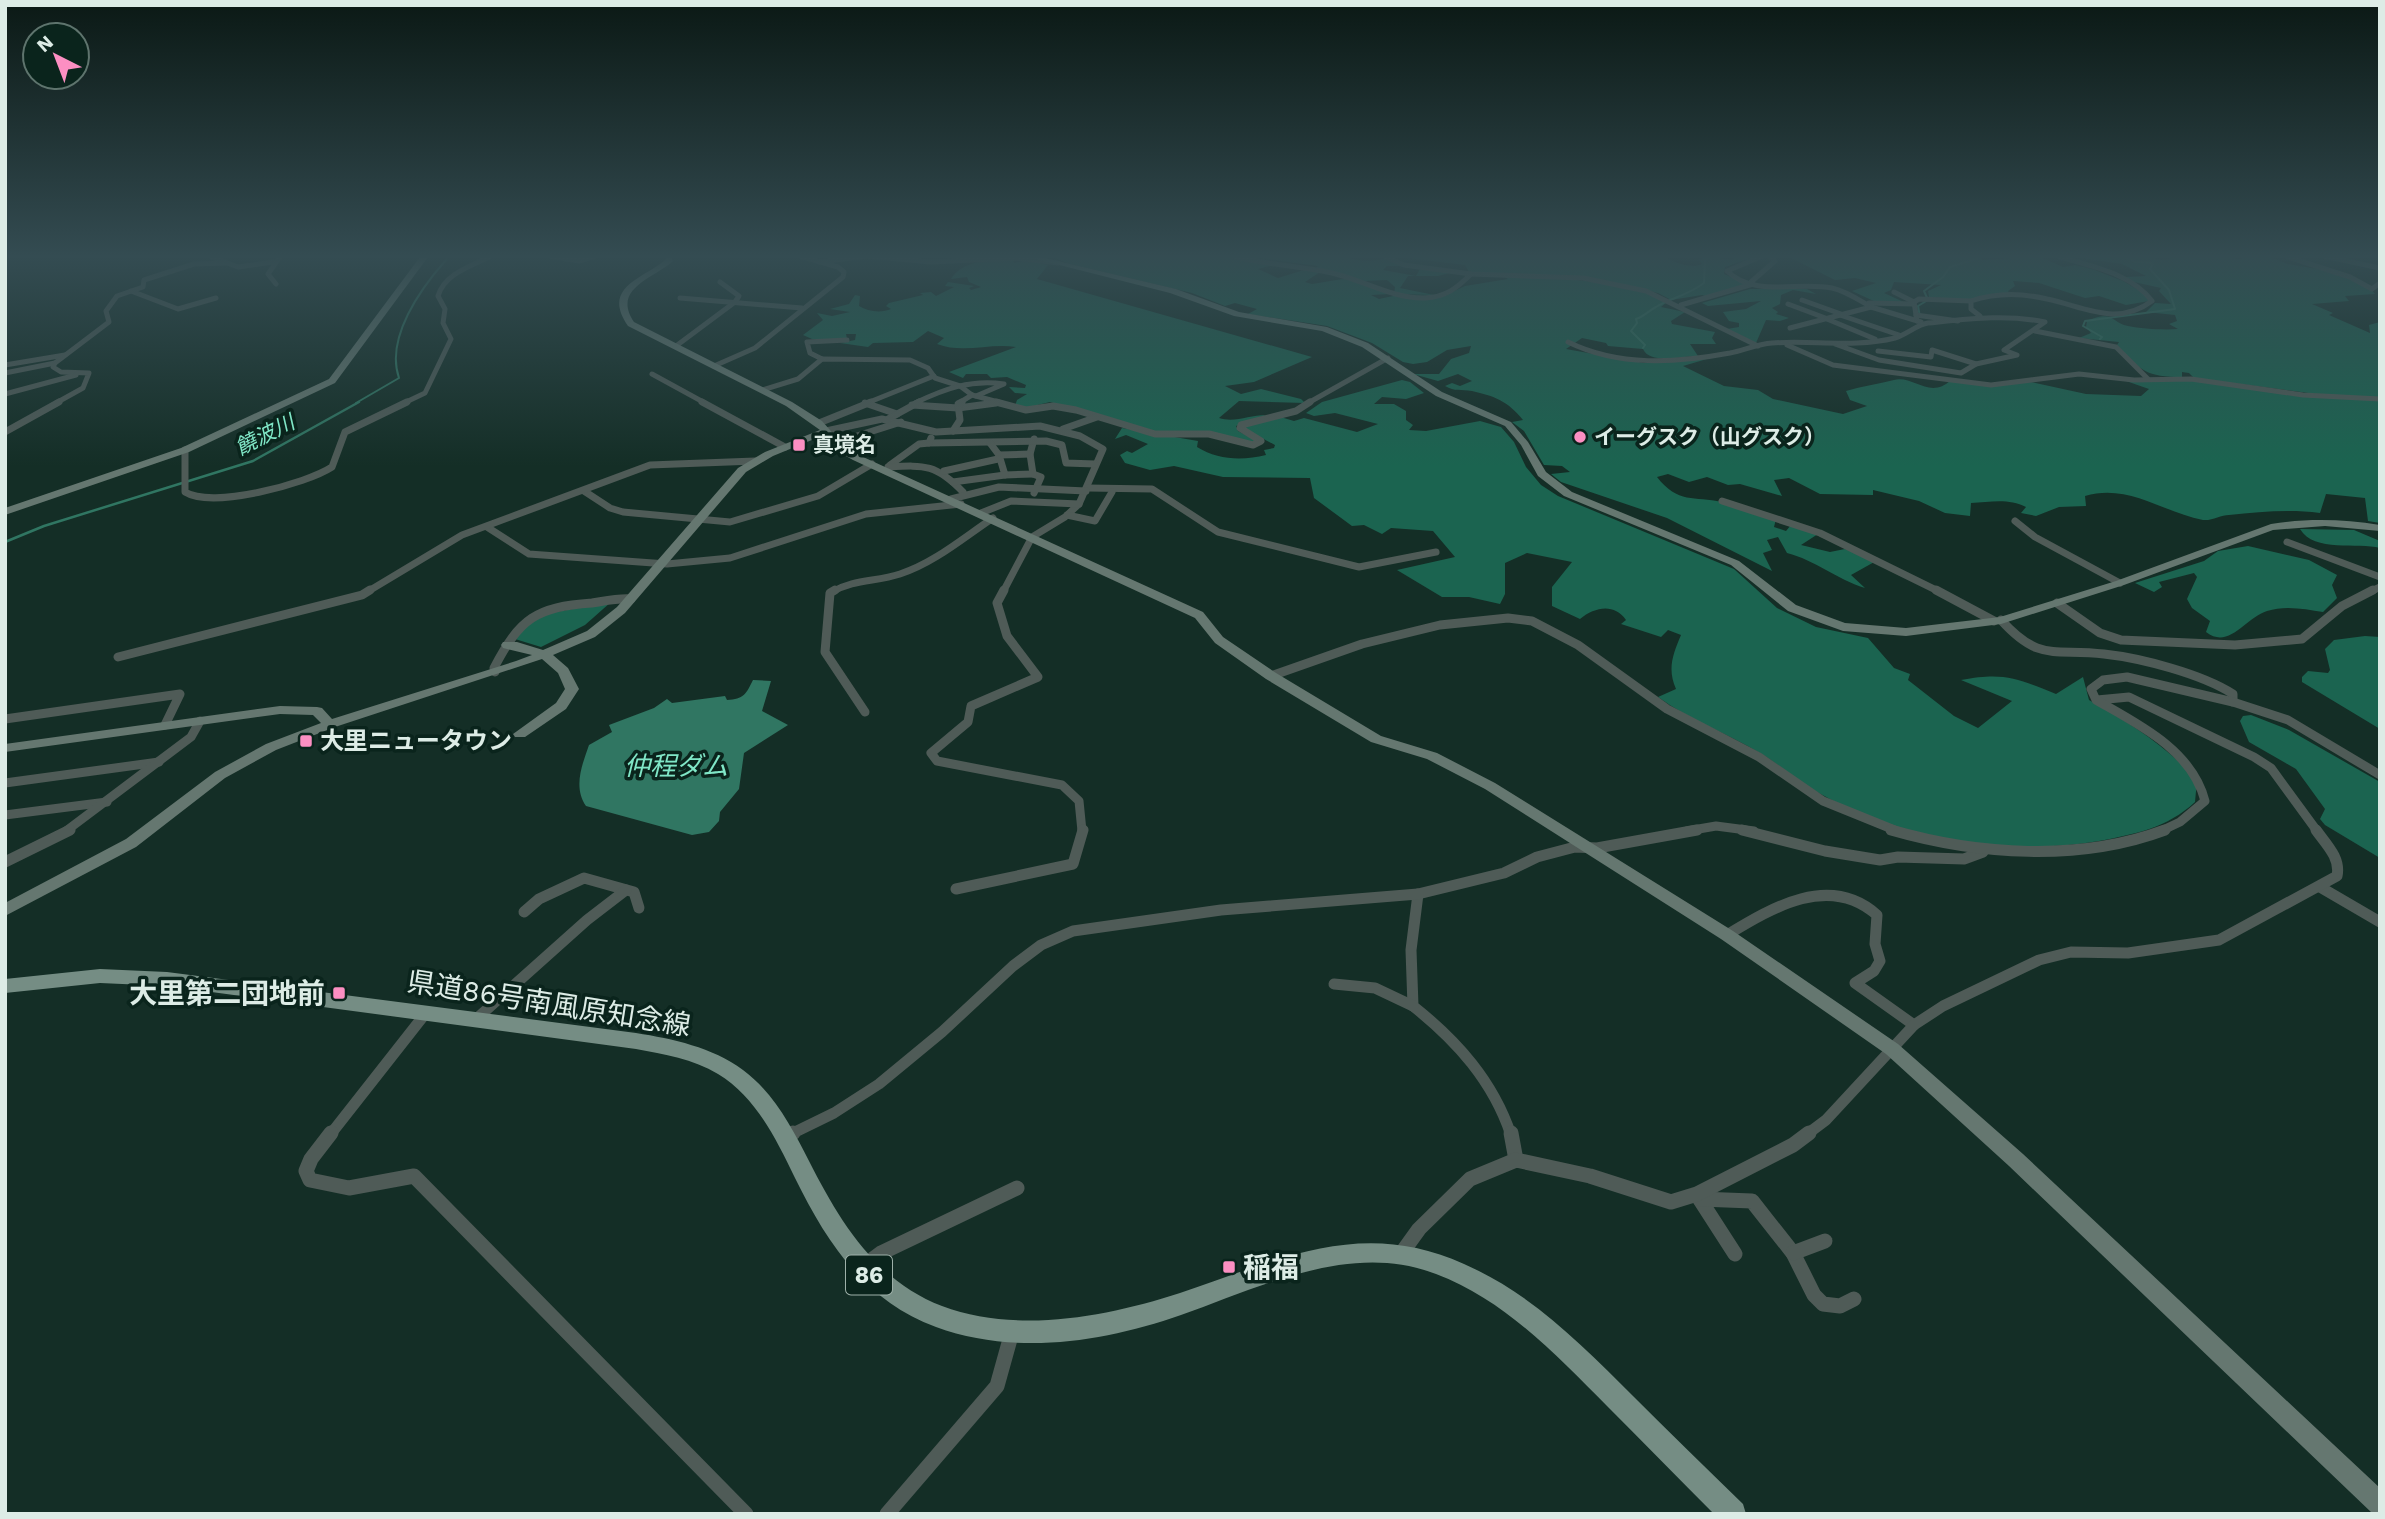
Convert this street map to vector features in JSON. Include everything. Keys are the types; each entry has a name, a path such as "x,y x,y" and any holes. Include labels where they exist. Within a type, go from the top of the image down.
{"main road":[{"name":"県道86号南風原知念線","path":"5,986 100,976 167,979 636,1041 693,1053 724,1067 750,1087 786,1136 840,1240 861,1267 890,1293 937,1317 980,1329 1012,1332 1066,1329 1177,1305 1281,1267 1336,1256 1401,1254 1458,1273 1520,1309 1553,1335 1733,1514"}],"street":[{"path":"5,373 55,363 105,325"},
{"path":"5,512 185,450 332,381 374,325"},
{"path":"185,450 185,492 193,497 291,484 324,472 337,460 341,437 345,432 419,397 431,386 451,339 444,325"},
{"path":"633,325 762,390 822,427 835,443 872,464 958,498 981,513 1199,615 1219,640 1271,676 1376,739 1432,756 1462,770 1727,935 1892,1049 2016,1160 2380,1505"},
{"path":"676,346 704,325"},
{"path":"714,366 755,348 782,325"},
{"path":"1298,325 1333,331 1388,358 1439,394 1508,424 1525,444 1542,474 1568,494 1735,563 1792,608 1843,627 1885,632 1953,628 1997,620 2120,583 2271,527 2294,523 2330,523 2380,528"},
{"path":"1717,325 1758,346"},
{"path":"1790,328 1803,325"},
{"path":"1842,325 1882,344 1871,357"},
{"path":"1869,325 1901,336"},
{"path":"1568,342 1593,354 1642,361 1706,357 1785,343 1835,344 1901,336 1917,331 1924,325"},
{"path":"1835,344 1871,357 1961,373 1976,365 2017,355 2004,350 2042,325"},
{"path":"2035,331 2116,347 2125,359 2148,379"},
{"path":"847,340 807,342 810,353 822,359 910,360 928,368 934,376 974,395 1026,410 1053,407 1155,434 1209,434 1253,444 1261,441 1240,428 1241,425 1296,411 1329,388 1388,358"},
{"path":"1785,343 1815,360 1833,365 1991,385 2062,374 2191,379 2303,395 2380,399"},
{"path":"1878,351 1931,357 1932,351 1976,365"},
{"path":"5,365 65,355"},
{"path":"762,390 798,379 822,359"},
{"path":"5,432 83,388 89,373 61,372 53,367 55,363"},
{"path":"5,394 79,373"},
{"path":"652,374 785,447"},
{"path":"5,910 131,843 236,765 330,724 545,655 591,634 631,599 733,479 755,461 865,403 934,376"},
{"path":"888,419 957,385 1004,384 961,400 958,408 960,420 953,431"},
{"path":"865,403 897,414"},
{"path":"912,405 958,408 997,403"},
{"path":"1019,424 1026,410"},
{"path":"1063,429 1097,417"},
{"path":"822,427 888,419 935,432 1007,428 1019,424 1063,429 1103,449 1079,504 1067,516 1032,537 996,603 1007,636 1038,677 971,706 968,722 931,753 937,761 1062,785 1079,800 1083,828 1073,864 956,889"},
{"path":"835,443 901,422"},
{"path":"929,443 935,432"},
{"path":"886,468 919,444 945,445 1034,439 1062,445 1066,463 1095,464"},
{"path":"1033,474 1030,454 1034,439"},
{"path":"990,443 1005,475"},
{"path":"944,471 1030,454"},
{"path":"118,657 362,595 462,534 650,465 755,461"},
{"path":"584,491 610,508 624,512 730,522 818,496 872,464"},
{"path":"886,468 933,465 944,471 953,482 958,498"},
{"path":"953,482 1005,475 1033,474 1041,477 1027,502"},
{"path":"487,527 529,554 660,564 730,558 866,514 958,498 1037,488 1112,492 1142,486 1160,493 1200,525 1218,532 1359,567 1436,552"},
{"path":"1067,516 1095,521 1112,492"},
{"path":"981,513 1011,501 1079,504"},
{"path":"1721,501 1820,533 1997,620 2024,644 2043,652 2066,656 2094,652 2120,657 2219,685 2233,694 2233,702"},
{"path":"866,712 825,652 830,593 849,581 896,575 917,566 993,518"},
{"path":"2015,521 2035,537 2120,583"},
{"path":"2287,542 2380,577"},
{"path":"2057,603 2100,633 2121,640 2264,645 2302,639 2342,606 2380,587"},
{"path":"495,672 494,668 522,620 551,606 631,599"},
{"path":"1271,676 1395,635 1485,618 1532,621 1587,653 1691,725 1749,751 1824,802 1921,838 1985,851 2073,849 2120,844 2149,836 2194,814 2205,801 2204,786 2194,771 2170,749 2096,700 2091,689 2097,681 2118,677 2233,702 2288,720 2380,775"},
{"path":"507,645 529,648 545,655 570,679 572,689 561,706 520,734"},
{"path":"5,719 180,694 165,725"},
{"path":"1698,1197 1793,1145 1826,1120 1914,1025 1943,1006 2039,960 2071,952 2128,953 2219,940 2337,876 2339,867 2271,768 2254,757 2129,697 2096,700"},
{"path":"5,748 165,725 300,710 317,711 330,724"},
{"path":"5,862 69,830 191,737 200,721"},
{"path":"5,783 159,762"},
{"path":"5,815 107,802"},
{"path":"786,1136 806,1129 886,1080 1022,958 1056,937 1099,927 1221,910 1418,894 1504,873 1538,857 1566,849 1597,848 1716,826 1737,828 1825,851 1880,860 1898,857 1964,859 1985,851"},
{"path":"5,853 34,849"},
{"path":"524,912 537,898 570,889 584,878 626,890 637,896 639,908"},
{"path":"2320,887 2380,922"},
{"path":"475,1020 587,920 626,890"},
{"path":"1413,1006 1411,950 1418,894"},
{"path":"1727,935 1768,911 1792,902 1841,894 1863,899 1877,915 1875,944 1881,961 1874,971 1855,983 1914,1025"},
{"path":"1335,984 1375,988 1413,1006 1455,1041 1473,1064 1510,1124 1516,1160"},
{"path":"425,1014 311,1159 306,1171 310,1180 337,1189 361,1189 414,1176 746,1514"},
{"path":"1401,1254 1419,1229 1470,1179 1516,1160 1590,1176 1671,1202 1698,1197 1752,1201 1793,1253 1814,1295 1823,1304 1840,1307 1854,1299"},
{"path":"861,1267 881,1253 1017,1188"},
{"path":"1698,1197 1735,1254"},
{"path":"1793,1253 1825,1241"},
{"path":"887,1514 997,1386 1012,1332"}],"shaded area":[{"path":"816,325 1199,325 1312,357 1254,382 1225,386 1241,394 1261,389 1301,399 1305,403 1239,401 1219,418 1231,420 1266,415 1236,426 1238,431 1257,441 1253,442 1208,432 1159,433 1050,402 1025,408 1015,406 1017,400 1027,394 1015,393 1009,387 1025,388 1026,385 1007,377 991,378 987,374 966,374 963,378 949,372 1016,347 947,347 937,344 944,338 928,331 913,342 873,343 868,347 840,343 855,340 856,334 846,334 847,339 812,339 803,335"},
{"path":"1320,325 1677,325 1715,332 1712,338 1716,344 1690,344 1698,356 1667,358 1652,357 1643,349 1608,346 1606,343 1582,338 1566,349 1644,363 1707,359 1683,366 1724,386 1758,390 1773,399 1843,414 1867,406 1850,400 1846,391 1901,379 1936,388 1951,380 1992,386 2031,382 2086,394 2141,396 2149,389 2126,381 2188,380 2272,392 2380,400 2380,523 2368,521 2365,498 2326,494 2320,513 2263,512 2203,520 2130,496 2101,493 2085,496 2086,506 2059,507 2036,516 2021,513 2026,507 2013,502 1971,503 1970,516 1945,513 1919,501 1873,490 1873,495 1820,494 1789,478 1774,480 1782,496 1740,484 1728,485 1707,477 1689,482 1668,474 1657,477 1679,495 1722,502 1776,519 1774,527 1786,531 1791,525 1818,534 1801,545 1830,552 1845,549 1876,561 1851,575 1865,588 1787,553 1778,537 1767,540 1772,550 1763,553 1772,571 1667,518 1561,482 1551,474 1570,472 1562,466 1544,465 1524,431 1512,422 1523,420 1506,404 1487,395 1445,386 1452,383 1460,386 1472,381 1458,374 1438,381 1413,374 1439,374 1451,359 1469,353 1471,346 1447,350 1427,362 1413,364 1403,362 1372,343"},
{"path":"1739,325 1764,325 1756,343 1727,329"},
{"path":"2086,325 2178,329 2171,325 2352,325 2370,333 2369,325 2380,325 2380,398 2331,396 2194,378 2189,373 2182,372 2182,377 2160,376 2138,367 2117,345 2119,342 2079,338 2091,333"},
{"path":"1402,380 1410,382 1424,393 1406,399 1382,397 1374,404 1394,404 1406,411 1406,420 1413,425 1409,430 1426,431 1480,421 1501,427 1514,442 1526,467 1541,485 1558,496 1734,569 1777,608 1816,627 1868,638 1894,668 1910,674 1908,680 1954,716 1978,728 2012,701 1961,680 2010,678 2056,694 2083,677 2089,700 2173,756 2197,780 2195,802 2173,818 2150,829 2099,841 2063,845 1990,845 1918,833 1883,822 1849,809 1817,792 1760,753 1658,697 1676,689 1672,668 1681,635 1668,630 1661,637 1621,624 1626,620 1610,609 1592,612 1580,619 1552,606 1552,587 1572,562 1527,553 1505,563 1505,594 1500,604 1469,597 1442,597 1397,570 1455,557 1433,531 1391,528 1382,534 1364,525 1352,526 1314,498 1310,478 1223,477 1174,466 1150,470 1125,463 1120,455 1127,451 1132,453 1148,444 1126,435 1115,439 1122,428 1198,441 1197,447 1222,457 1257,457 1266,455 1264,450 1274,448 1275,445 1243,428 1277,416 1294,421 1304,418 1357,432 1378,424 1335,413 1314,416 1306,413 1322,402"},
{"path":"2300,529 2354,530 2380,541 2380,548 2326,544 2315,541"},
{"path":"2248,546 2309,560 2337,575 2332,585 2337,598 2323,612 2274,609 2259,615 2230,635 2214,637 2206,632 2210,621 2192,608 2187,599 2197,577 2194,573 2159,582 2162,587 2154,592 2135,583 2204,561 2218,551"},
{"path":"611,602 585,625 541,647 515,639 534,616"},
{"path":"2380,637 2380,729 2302,682 2302,677 2308,671 2328,673 2330,670 2325,649 2334,640"},
{"path":"2251,715 2289,730 2380,782 2380,858 2325,825 2320,819 2325,809 2296,769 2249,742 2240,721 2243,716"}],"water":[{"name":"仲程ダム","path":"753,680 771,681 762,711 788,725 744,753 739,789 720,812 719,821 709,832 692,835 586,806 579,784 584,760 589,745 612,732 609,725 654,708 667,699 672,703 725,696 727,700 741,697"}],"waterway":[{"name":"饒波川","path":"356,403 399,378 397,347 403,325"},
{"path":"1636,325 1631,331 1645,345 1643,348"},
{"path":"2083,325 2102,337 2100,339"},
{"name":"饒波川","path":"5,542 44,526 253,461 359,402"}],"place":[{"name":"イーグスク（山グスク）","path":"1580,437"},
{"name":"真境名","path":"799,445"},
{"name":"大里ニュータウン","path":"306,741"},
{"name":"大里第二団地前","path":"339,993"},
{"name":"稲福","path":"1229,1267"}]}
